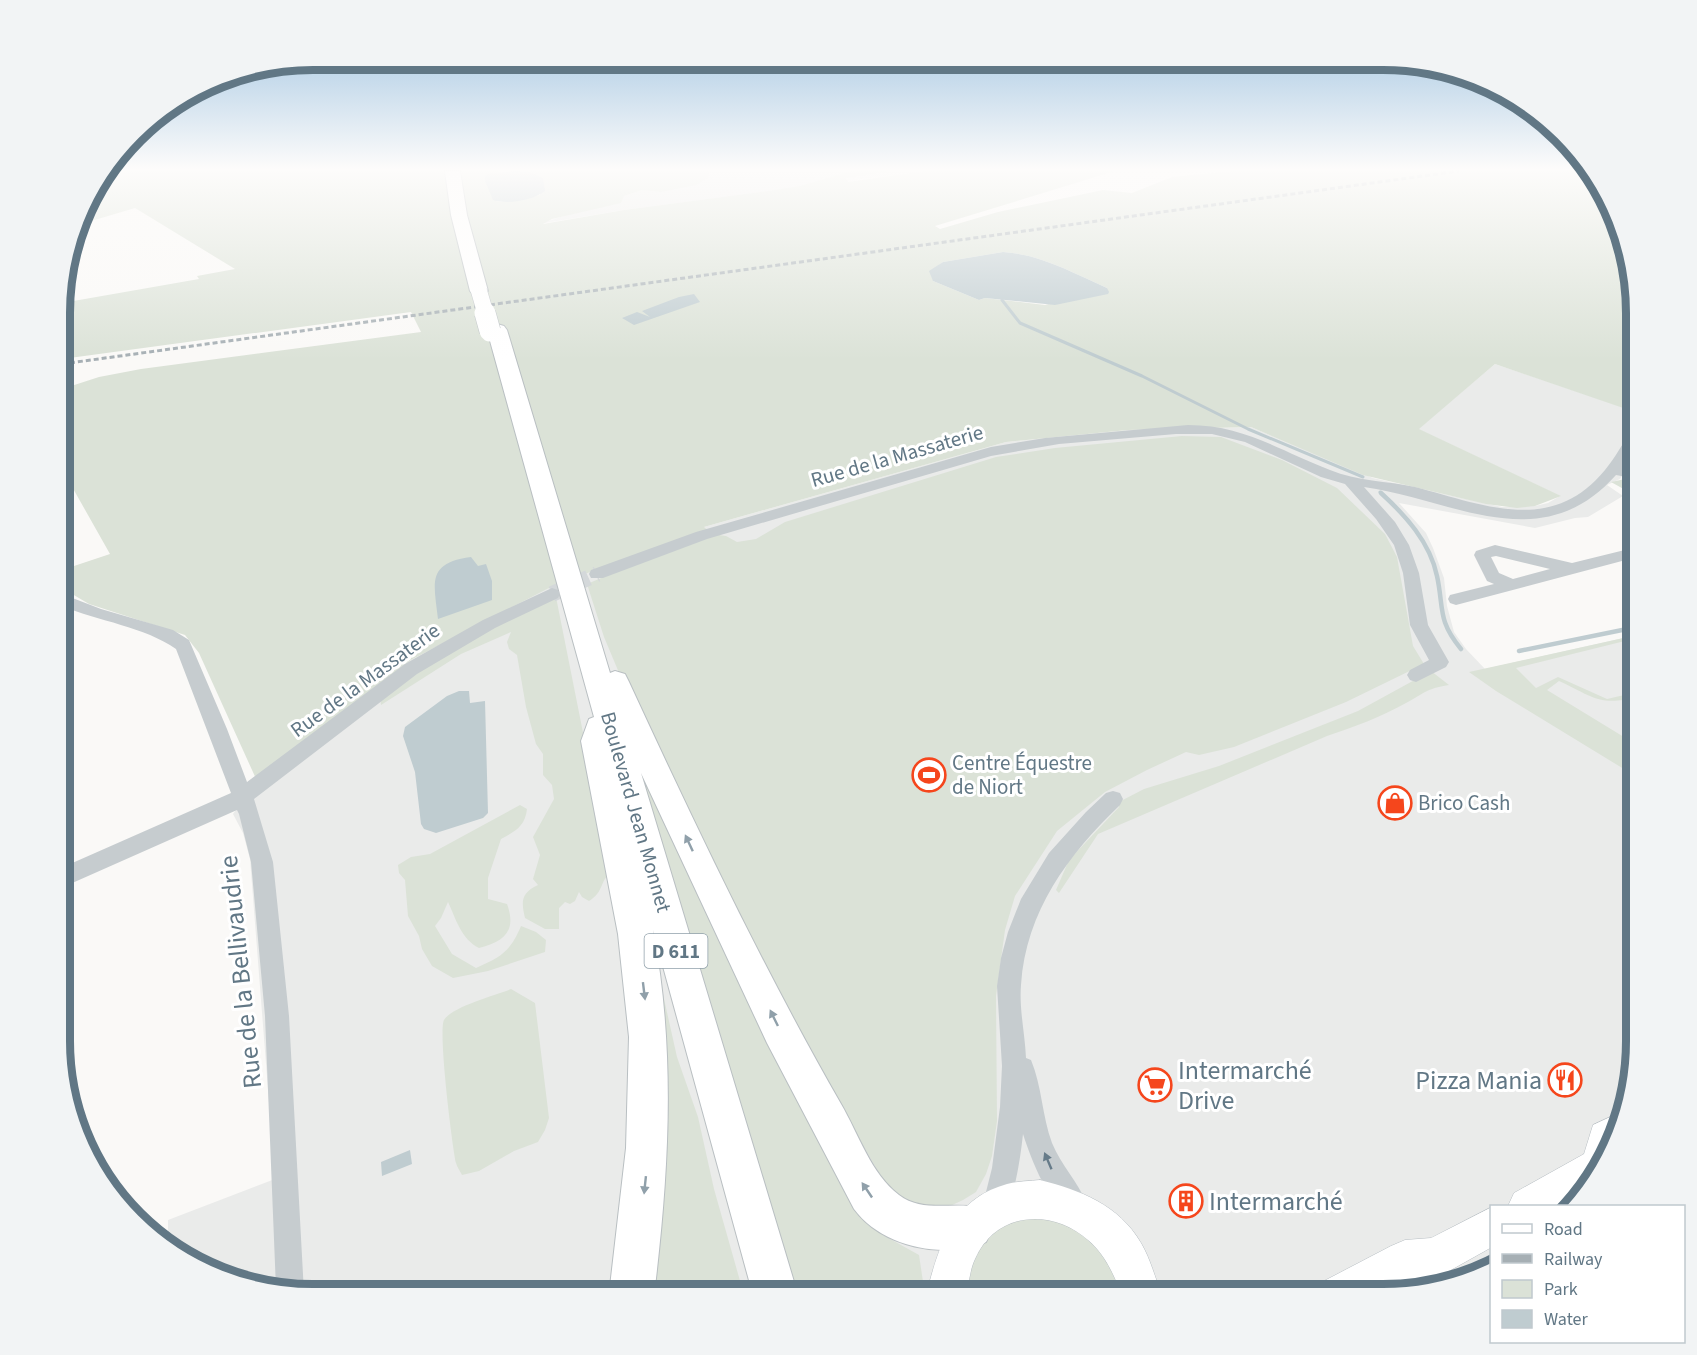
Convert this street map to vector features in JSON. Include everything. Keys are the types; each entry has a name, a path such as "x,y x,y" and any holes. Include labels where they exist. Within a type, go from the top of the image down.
{"main road":[{"name":"D 611","path":"465,234 494,330"},
{"name":"D 611","path":"469,234 482,290"},
{"name":"Boulevard Jean Monnet","path":"494,330 535,463 565,600 773,1284"},
{"name":"Boulevard Jean Monnet","path":"494,330 600,727 757,1284"},
{"path":"565,600 589,616 642,743 794,1058 860,1180 874,1201 892,1215 912,1225 950,1230 983,1217 1014,1200 1036,1198 1058,1201 1079,1210 1099,1224 1116,1243 1141,1284"},
{"path":"600,727 596,741 623,862 640,960 648,1052 649,1096 645,1180 632,1284"},
{"path":"1529,1205 1589,1172"},
{"path":"948,1284 958,1248 983,1217"},
{"path":"1359,1284 1405,1260 1435,1257 1490,1227"},
{"path":"1417,1282 1435,1257"}],"street":[{"name":"Rue de la Massaterie","path":"597,574 659,549 720,529 1019,446 1134,434 1218,431 1239,436 1323,473 1350,482 1398,488 1509,515 1528,516 1553,511 1580,499 1600,484 1626,452"},
{"path":"1612,470 1626,473"},
{"path":"1350,482 1382,516 1406,554 1413,578 1419,625 1440,662 1416,675"},
{"path":"1514,585 1493,577 1482,555 1495,550 1559,564 1575,570"},
{"path":"1456,599 1626,555"},
{"name":"Rue de la Massaterie","path":"70,874 242,796 429,657 489,624 565,600"},
{"name":"Rue de la Bellivaudrie","path":"70,603 95,613 167,634 183,645 242,796 262,862 277,1016 290,1283"},
{"path":"983,1217 1008,1165 1012,1136 1013,1045 1009,984 1018,934 1026,912 1064,848 1086,823 1113,799"},
{"path":"1013,1045 1023,1072 1031,1115 1039,1141 1050,1168 1063,1190 1079,1210"}],"shaded area":[{"path":"1495,364 1626,408 1626,469 1620,479 1607,485 1623,496 1588,517 1535,528 1399,503 1426,533 1433,548 1444,578 1447,606 1454,632 1485,669 1626,637 1626,1058 1622,1089 1614,1120 1594,1163 1586,1177 1563,1205 1490,1205 1490,1260 1462,1272 1431,1280 1400,1284 297,1284 266,1280 235,1272 192,1252 168,1236 168,1220 275,1179 250,859 243,833 233,814 257,781 411,660 546,589 704,527 1006,442 1128,430 1251,427 1373,478 1502,507 1535,506 1548,503 1560,496 1418,429"}],"green space":[{"path":"178,234 1614,234 1622,266 1626,297 1626,409 1495,364 1419,429 1561,496 1535,506 1517,508 1486,504 1363,475 1251,427 1128,430 1006,442 704,527 712,534 726,536 737,542 756,539 785,522 996,457 1055,448 1182,436 1221,437 1282,460 1337,488 1385,534 1397,557 1413,646 1424,664 1346,702 1234,747 1199,755 1186,752 1105,792 1057,831 1015,896 1005,930 996,996 997,1121 992,1156 986,1174 976,1192 948,1207 912,1205 886,1185 807,1050 643,730 604,637 587,584 613,573 603,567 547,589 411,660 257,781 199,653 185,635 89,604 70,593 70,567 110,554 70,483 70,386 99,377 141,369 421,332 411,312 70,358 71,301 199,279 197,276 235,269","holes":["1003,252 1030,256 1107,288 1045,305 985,298 979,300 933,281 939,265 943,262"]},
{"path":"1626,479 1626,490 1611,482"},
{"path":"556,597 611,873 605,879 598,894 589,901 579,892 575,901 570,904 565,902 559,908 559,929 545,929 525,918 523,902 525,894 538,885 533,879 540,855 533,837 554,799 552,785 543,775 543,754 536,744 526,707 517,655 509,649 507,642 511,632 461,654 381,705 380,696 453,646"},
{"path":"1626,637 1626,641 1516,668 1536,688 1558,677 1607,699 1626,695 1626,700 1604,700 1559,681 1547,690 1626,738 1626,770 1496,691 1469,672"},
{"path":"1431,671 1449,685 1430,690 1377,717 1327,736 1098,834 1059,893 1056,890 1069,860 1119,807 1117,803 1144,789 1219,766 1358,711"},
{"path":"629,743 862,1210 883,1235 919,1255 923,1284 793,1284"},
{"path":"520,805 527,809 524,820 515,830 501,839 488,878 488,899 507,904 510,913 509,928 506,934 501,939 479,948 463,934 448,902 435,926 452,954 476,968 504,953 521,926 536,932 546,940 545,952 488,971 453,978 432,966 422,949 419,936 408,916 405,880 399,873 398,865 411,857 430,854"},
{"path":"658,972 677,1057 698,1117 714,1189 741,1284 642,1284"},
{"path":"511,989 535,1003 549,1118 538,1142 514,1151 479,1171 462,1175 456,1163 449,1113 444,1065 444,1020 448,1015 464,1006"},
{"path":"1024,1217 1055,1219 1094,1241 1120,1284 965,1284 970,1261 993,1231"}],"water":[{"path":"1003,252 1030,256 1056,265 1107,288 1109,292 1055,305 985,298 979,300 933,281 929,271 943,262"},
{"path":"694,294 700,302 634,325 622,318 637,312 650,317 642,311 679,297"},
{"path":"471,557 478,566 486,564 492,581 492,600 438,619 435,595 436,577 446,564"},
{"path":"459,691 469,691 470,703 485,701 488,813 483,818 436,833 424,829 421,824 415,772 403,736 405,727 447,696"},
{"path":"410,1150 412,1164 382,1176 381,1162"}],"waterway":[{"path":"1002,300 1020,323 1142,376 1248,429 1363,477"},
{"path":"1381,493 1399,510 1429,552 1437,576 1445,622 1461,649"},
{"path":"1519,651 1626,629"}],"tunnel":[{"path":"552,594 597,574"}],"railway":[{"path":"70,363 1001,234"}],"place":[{"name":"Centre Équestre de Niort","path":"929,775"},
{"name":"Brico Cash","path":"1395,803"},
{"name":"Pizza Mania","path":"1565,1080"},
{"name":"Intermarché Drive","path":"1155,1085"},
{"name":"Intermarché","path":"1186,1201"}]}
